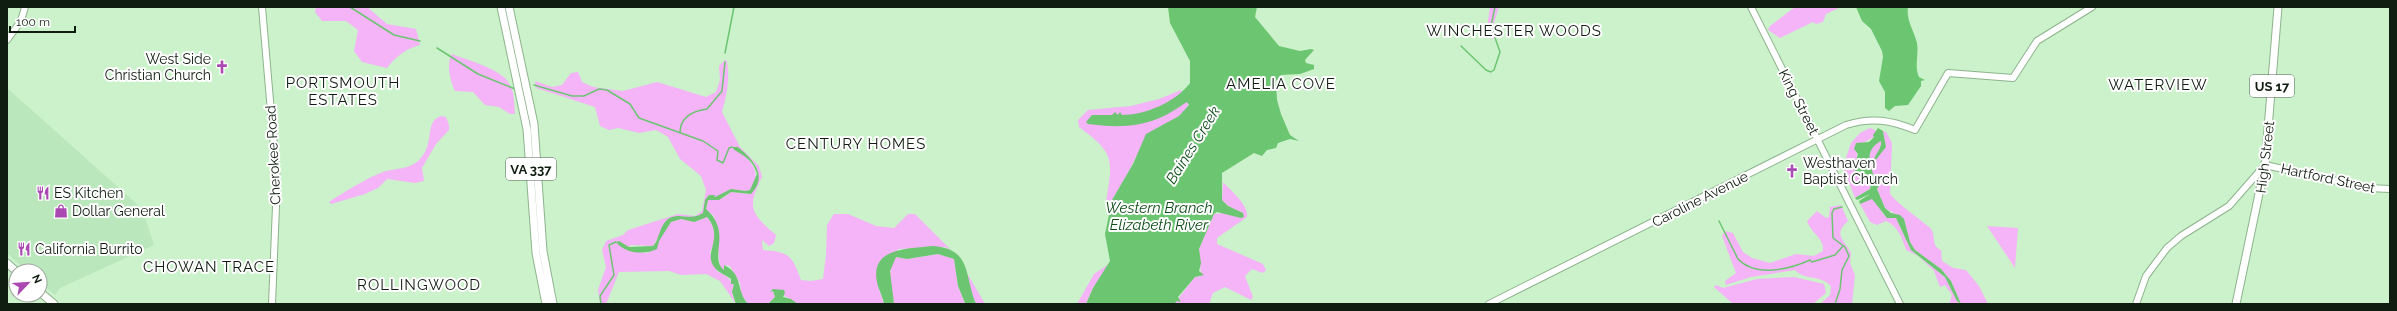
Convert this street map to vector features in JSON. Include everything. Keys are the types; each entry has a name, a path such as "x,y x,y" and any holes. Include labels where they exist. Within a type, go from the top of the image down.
{"main road":[{"name":"VA 337","path":"501,7 527,129 536,253 546,304"},
{"name":"VA 337","path":"508,7 534,124 544,257 553,304"},
{"name":"High Street","path":"2236,304 2266,165 2278,7"}],"street":[{"path":"7,40 21,21 25,7"},
{"name":"Cherokee Road","path":"262,7 277,182 272,304"},
{"name":"King Street","path":"1751,7 1900,304"},
{"name":"Caroline Avenue","path":"1489,304 1846,125 1870,120 1891,121 1915,130 1948,73 2013,78 2037,41 2092,7"},
{"path":"2136,304 2146,276 2167,248 2181,236 2229,206 2266,165"},
{"name":"Hartford Street","path":"2266,165 2368,188 2390,190"}],"shaded area":[{"path":"316,7 367,7 387,24 416,29 420,45 410,48 394,60 387,68 362,62 354,51 358,30 346,21 322,21 315,12"},
{"path":"1490,7 1499,7 1493,26 1494,39 1490,38 1487,28"},
{"path":"1795,7 1841,7 1826,14 1823,22 1816,24 1813,22 1780,38 1768,30 1770,26"},
{"path":"452,54 491,69 505,78 512,90 515,114 510,114 499,107 485,105 473,92 455,91 449,72 449,62"},
{"path":"725,60 727,61 728,80 727,93 722,112 740,147 759,166 762,177 754,196 754,209 756,215 761,221 776,235 774,243 769,246 762,240 763,250 779,252 788,256 795,265 801,280 810,281 823,279 826,255 827,225 834,214 848,214 876,226 894,228 908,214 915,214 951,250 945,247 898,249 878,286 884,304 798,304 773,289 771,291 773,291 775,297 768,304 748,304 741,294 740,283 730,266 724,265 726,268 724,270 720,267 714,216 706,210 708,199 705,200 704,213 697,218 678,216 668,219 653,246 631,245 629,247 616,242 630,251 648,253 671,222 681,219 694,222 707,217 714,230 714,243 710,252 717,271 726,276 734,284 732,293 736,304 720,281 706,274 681,275 669,271 619,272 606,304 600,304 598,290 606,267 602,250 606,241 623,235 628,230 678,214 695,216 702,211 706,190 701,176 680,159 668,137 656,130 639,133 618,128 609,130 600,126 595,107 536,88 535,81 552,87 562,85 571,73 578,72 582,82 593,87 623,91 657,82 706,97 716,92 720,80 719,66","holes":["737,150 750,159 757,168 758,173 757,179 749,194 731,192 723,198 709,199 720,196 731,189 745,191 750,190 754,184 754,167 747,158"]},
{"path":"7,88 138,205 143,211 154,245 60,288 55,295 48,289 48,263 18,263 7,253"},
{"path":"1181,90 1188,102 1185,112 1181,116 1159,127 1146,139 1112,200 1106,202 1110,176 1109,158 1099,144 1079,127 1078,120 1088,110 1131,106 1159,99"},
{"path":"441,116 446,117 449,130 436,144 422,168 424,181 415,183 387,179 378,188 365,194 331,204 329,202 376,175 407,167 416,163 425,153 433,123"},
{"path":"1870,128 1877,131 1874,137 1857,146 1857,162 1851,165 1862,180 1870,182 1870,189 1855,198 1843,167 1851,143 1860,133"},
{"path":"1883,131 1886,132 1892,143 1890,194 1932,230 1935,245 1941,250 1942,261 1953,268 1966,270 1979,286 1988,304 1961,304 1951,281 1941,269 1915,250 1910,242 1904,219 1885,208 1877,189 1881,182 1876,182 1869,164 1869,154 1875,145 1881,140 1881,148 1874,158 1886,147"},
{"path":"1223,182 1242,203 1247,212 1247,217 1217,238 1217,244 1263,264 1266,270 1263,273 1252,269 1245,276 1253,297 1251,300 1225,287 1213,293 1209,304 1174,304 1195,277 1201,276 1199,249 1214,214 1226,213 1241,218 1243,213 1228,206 1222,200"},
{"path":"1869,198 1877,203 1884,215 1896,218 1911,250 1945,277 1959,304 1949,304 1952,295 1945,285 1940,287 1934,271 1918,256 1906,250 1897,229 1894,226 1886,221 1877,225 1870,222 1860,204"},
{"path":"1841,205 1848,221 1843,226 1840,234 1851,253 1850,263 1855,275 1852,304 1820,304 1830,295 1831,286 1822,280 1803,275 1795,270 1751,277 1726,285 1725,281 1736,273 1722,236 1725,231 1733,233 1743,252 1752,258 1770,263 1796,254 1814,256 1823,251 1823,246 1822,242 1809,226 1807,221 1817,211 1826,218 1829,217 1830,207"},
{"path":"1987,226 2018,228 2015,268"},
{"path":"938,254 954,259 958,286 965,304 894,304 890,273 896,257 907,259"},
{"path":"1109,264 1093,288 1086,304 1077,304 1094,274"},
{"path":"967,273 985,304 976,304 970,289"},
{"path":"1794,277 1824,284 1826,293 1813,304 1733,304 1714,287 1716,285 1723,288 1757,279"}],"water":[{"name":"Western Branch Elizabeth River","path":"1168,7 1257,7 1255,17 1279,46 1300,51 1311,49 1314,50 1305,60 1306,63 1314,65 1314,69 1300,74 1281,75 1276,81 1277,100 1281,114 1290,135 1299,141 1290,139 1278,143 1276,148 1267,150 1262,156 1254,153 1222,173 1222,200 1228,206 1243,213 1244,217 1241,218 1217,212 1214,214 1199,249 1201,263 1199,271 1204,275 1195,277 1178,297 1181,302 1177,301 1174,304 1086,304 1093,288 1110,261 1105,234 1112,200 1133,164 1146,134 1179,116 1189,105 1187,102 1161,117 1140,124 1105,126 1088,124 1086,122 1092,115 1112,115 1115,112 1118,115 1120,112 1122,115 1150,110 1177,96 1190,83 1190,61 1170,23"},
{"path":"1856,7 1908,7 1909,21 1917,43 1918,73 1919,77 1925,80 1921,81 1921,86 1908,105 1895,106 1889,111 1885,108 1885,92 1879,81 1883,57 1882,51 1871,29 1862,21"},
{"path":"1878,128 1883,131 1886,147 1874,162 1881,141 1875,145 1870,154 1870,164 1876,182 1882,181 1877,189 1885,208 1891,213 1900,215 1904,219 1910,242 1915,250 1941,269 1951,281 1961,304 1957,301 1945,277 1911,250 1896,218 1887,218 1872,199 1860,204 1859,201 1870,194 1857,200 1855,198 1870,189 1871,184 1862,180 1859,173 1848,166 1855,164 1858,154 1854,149 1856,143 1869,142 1874,137 1873,135"},
{"path":"732,147 738,147 753,162 758,174 759,180 751,194 731,192 719,200 708,200 706,209 714,218 718,227 718,258 720,265 724,270 724,265 734,273 748,304 736,304 732,292 734,284 731,284 731,279 715,268 712,262 711,257 714,232 707,217 694,222 681,219 671,222 659,241 657,249 652,251 641,253 630,251 620,246 616,242 619,241 629,247 653,246 657,241 663,225 668,219 676,216 698,216 703,213 705,200 709,195 716,195 714,196 715,197 731,189 745,191 750,190 757,174 755,168 748,159"},
{"path":"933,246 946,248 961,258 965,265 976,304 965,303 958,286 954,259 938,254 907,259 896,257 890,271 894,304 884,304 878,286 876,273 878,264 884,257 892,252"},
{"path":"773,289 784,290 785,293 783,297 791,299 798,304 768,304 775,297 773,291 770,292"}],"waterway":[{"name":"Baines Creek","path":"350,7 394,35 420,41"},
{"path":"725,53 734,7"},
{"path":"1461,46 1486,70 1491,72 1494,70 1500,52 1491,26 1495,7"},
{"name":"Baines Creek","path":"437,48 478,74 515,89"},
{"path":"680,133 682,123 685,119 692,113 707,109 722,91 725,62"},
{"name":"Baines Creek","path":"534,85 572,96 584,96 599,89 607,90 630,104 639,118 703,141 718,151 717,160 723,163 729,148 732,147"},
{"path":"1835,304 1840,289 1842,270 1849,256 1845,247 1833,238 1832,213 1834,209 1842,207"},
{"path":"1719,221 1738,259 1745,265 1763,270 1783,269 1810,260 1812,262 1835,255 1843,246"},
{"path":"601,304 600,296 614,275 609,245 616,242"}],"place":[{"name":"West Side Christian Church","path":"222,67"},
{"name":"Westhaven Baptist Church","path":"1792,171"},
{"name":"ES Kitchen","path":"43,193"},
{"name":"Dollar General","path":"61,211"},
{"name":"California Burrito","path":"24,249"}],"district":[{"name":"WINCHESTER WOODS","path":"1514,31"},
{"name":"AMELIA COVE","path":"1281,84"},
{"name":"WATERVIEW","path":"2158,85"},
{"name":"PORTSMOUTH ESTATES","path":"343,92"},
{"name":"CENTURY HOMES","path":"856,144"},
{"name":"CHOWAN TRACE","path":"209,267"},
{"name":"ROLLINGWOOD","path":"419,285"}]}
